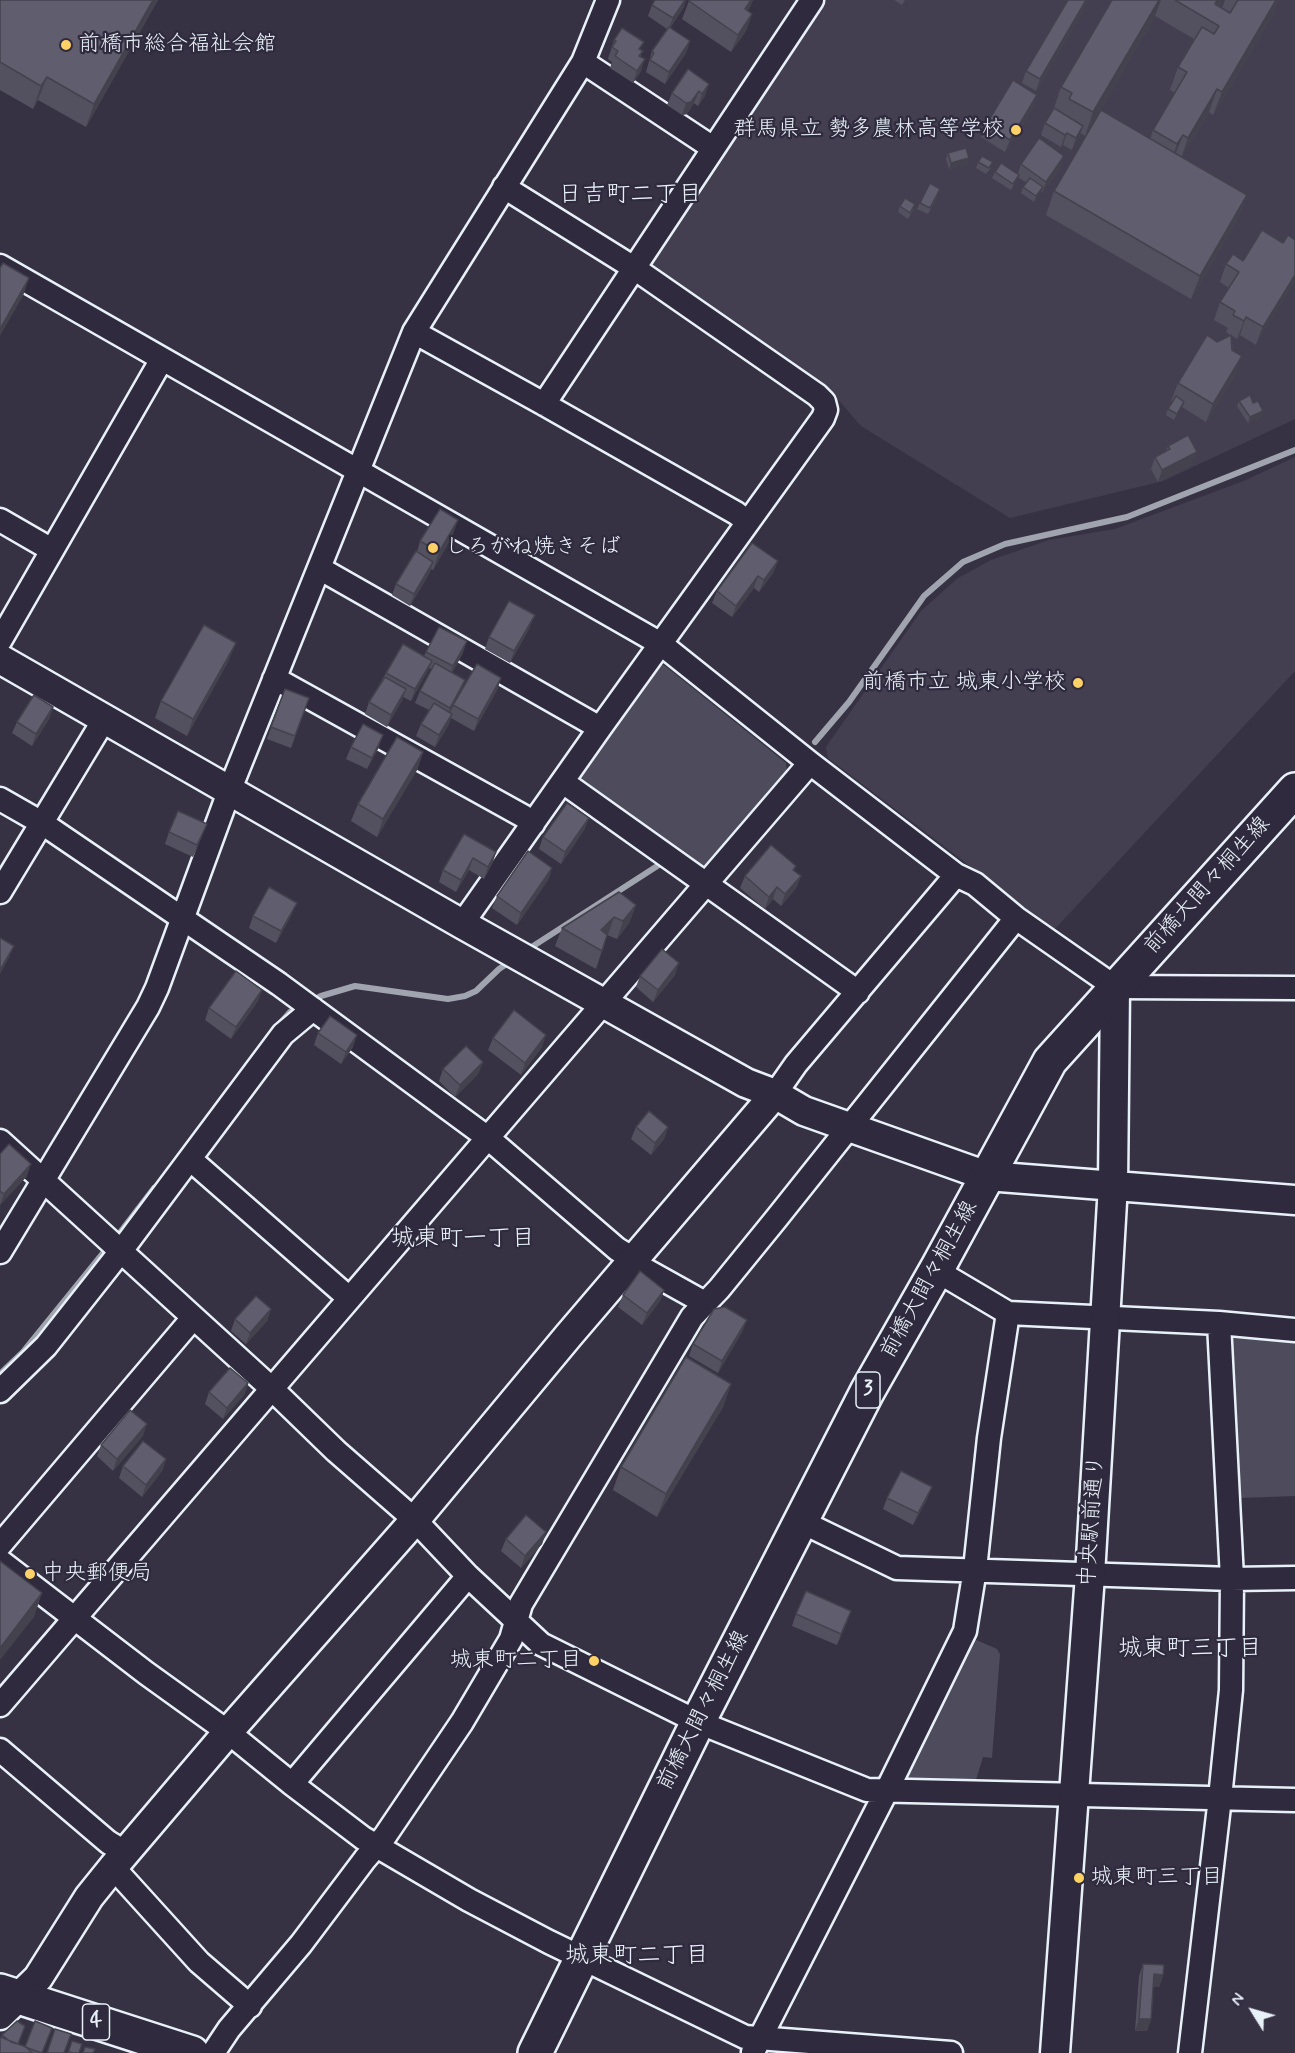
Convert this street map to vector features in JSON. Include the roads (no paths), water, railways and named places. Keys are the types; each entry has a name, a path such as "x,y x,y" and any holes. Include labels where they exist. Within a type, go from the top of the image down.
{"main road":[{"name":"前橋大間々桐生線","path":"535,2053 800,1521 867,1392 1050,1061 1114,987 1295,790"},
{"name":"4","path":"6,2001 192,2053"}],"street":[{"path":"0,1252 148,1007 230,789 414,332 583,62 608,0"},
{"path":"544,404 812,0"},
{"path":"583,62 714,148"},
{"path":"462,924 600,728 824,418 826,410 824,402 817,395 634,268 504,187"},
{"path":"0,266 662,644 810,763 956,875 975,884 1016,918 1114,987 1295,988"},
{"path":"414,332 736,513 748,522"},
{"path":"0,641 162,359"},
{"path":"0,520 52,550"},
{"path":"319,568 360,589 600,728"},
{"path":"0,658 462,924 746,1083 775,1094 804,1111 987,1176 1295,1200"},
{"path":"274,679 284,682 523,816 533,824"},
{"path":"0,892 105,718"},
{"path":"0,1705 810,763"},
{"path":"563,782 858,992"},
{"path":"0,799 42,824 306,1004 488,1138 617,1249 645,1269 705,1303"},
{"path":"6,2001 38,1978 86,1902 120,1859 228,1732 415,1520 562,1343 775,1094 796,1064 956,875"},
{"path":"213,2053 229,2029 320,1921 365,1858 385,1836 462,1722 511,1639 521,1605 692,1317 769,1228 1016,918"},
{"name":"中央駅前通り","path":"1056,2053 1106,1317 1113,1185 1114,987"},
{"path":"0,1391 46,1346 113,1244 190,1159 306,1004"},
{"path":"0,1142 271,1388 336,1451 415,1520 468,1576 541,1644 698,1722 867,1790 1295,1800"},
{"path":"190,1159 349,1298"},
{"path":"938,1267 949,1278 1008,1313 1219,1323 1295,1330"},
{"path":"756,2046 887,1790 965,1631 975,1569 989,1438 1008,1313"},
{"path":"0,1545 193,1318"},
{"path":"1190,2053 1231,1690 1232,1579 1219,1323"},
{"path":"800,1521 897,1568 1232,1579 1295,1578"},
{"path":"0,1561 376,1846 468,1900 745,2037 756,2046 951,2053"},
{"path":"292,1784 468,1576"},
{"path":"0,1750 108,1842 120,1859 121,1876 199,1962 249,2006"}],"waterway":[{"path":"815,742 849,702 924,596 963,562 1005,544 1127,517 1295,450"},
{"path":"527,950 665,861"},
{"path":"310,1002 321,996 355,986 448,999 465,996 476,991 511,961"},
{"path":"275,1029 290,1012 301,1007"},
{"path":"115,1239 154,1188"},
{"path":"0,1374 23,1352 108,1247"}],"place":[{"name":"前橋市総合福祉会館","path":"66,45"},
{"name":"群馬県立 勢多農林高等学校","path":"1016,130"},
{"name":"しろがね焼きそば","path":"433,548"},
{"name":"前橋市立 城東小学校","path":"1078,683"},
{"name":"中央郵便局","path":"30,1574"},
{"name":"城東町二丁目","path":"594,1661"},
{"name":"城東町三丁目","path":"1079,1878"}],"district":[{"name":"日吉町二丁目","path":"630,196"},
{"name":"城東町一丁目","path":"463,1240"},
{"name":"城東町三丁目","path":"1190,1650"},
{"name":"城東町二丁目","path":"637,1957"}]}
